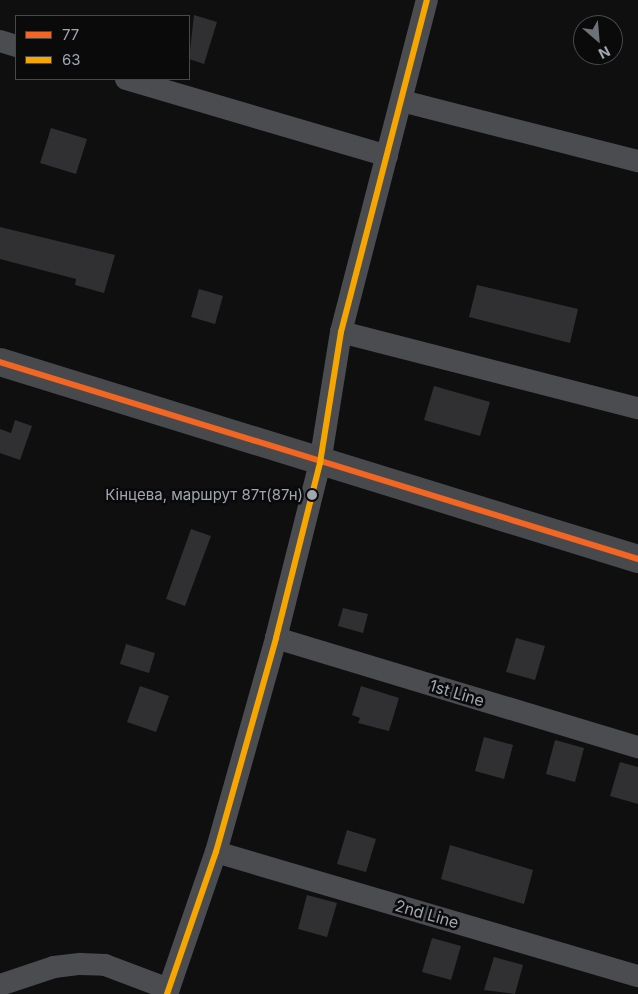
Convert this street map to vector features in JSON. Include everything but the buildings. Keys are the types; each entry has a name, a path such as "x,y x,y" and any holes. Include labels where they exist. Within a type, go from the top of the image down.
{"street":[{"path":"0,984 54,967 80,964 106,965 168,992 216,852 276,638 320,463 341,332 427,0"},
{"path":"0,41 15,46"},
{"path":"129,80 387,156"},
{"path":"402,101 638,161"},
{"path":"341,332 638,408"},
{"path":"0,362 320,463 638,559"},
{"name":"1st Line","path":"276,638 638,747"},
{"name":"2nd Line","path":"216,852 638,976"}],"transit line":[{"name":"63","path":"167,994 216,852 276,638 320,463 341,332 427,0"},
{"name":"77","path":"0,362 638,559"}],"place":[{"name":"Кінцева, маршрут 87т(87н)","path":"312,495"}]}
